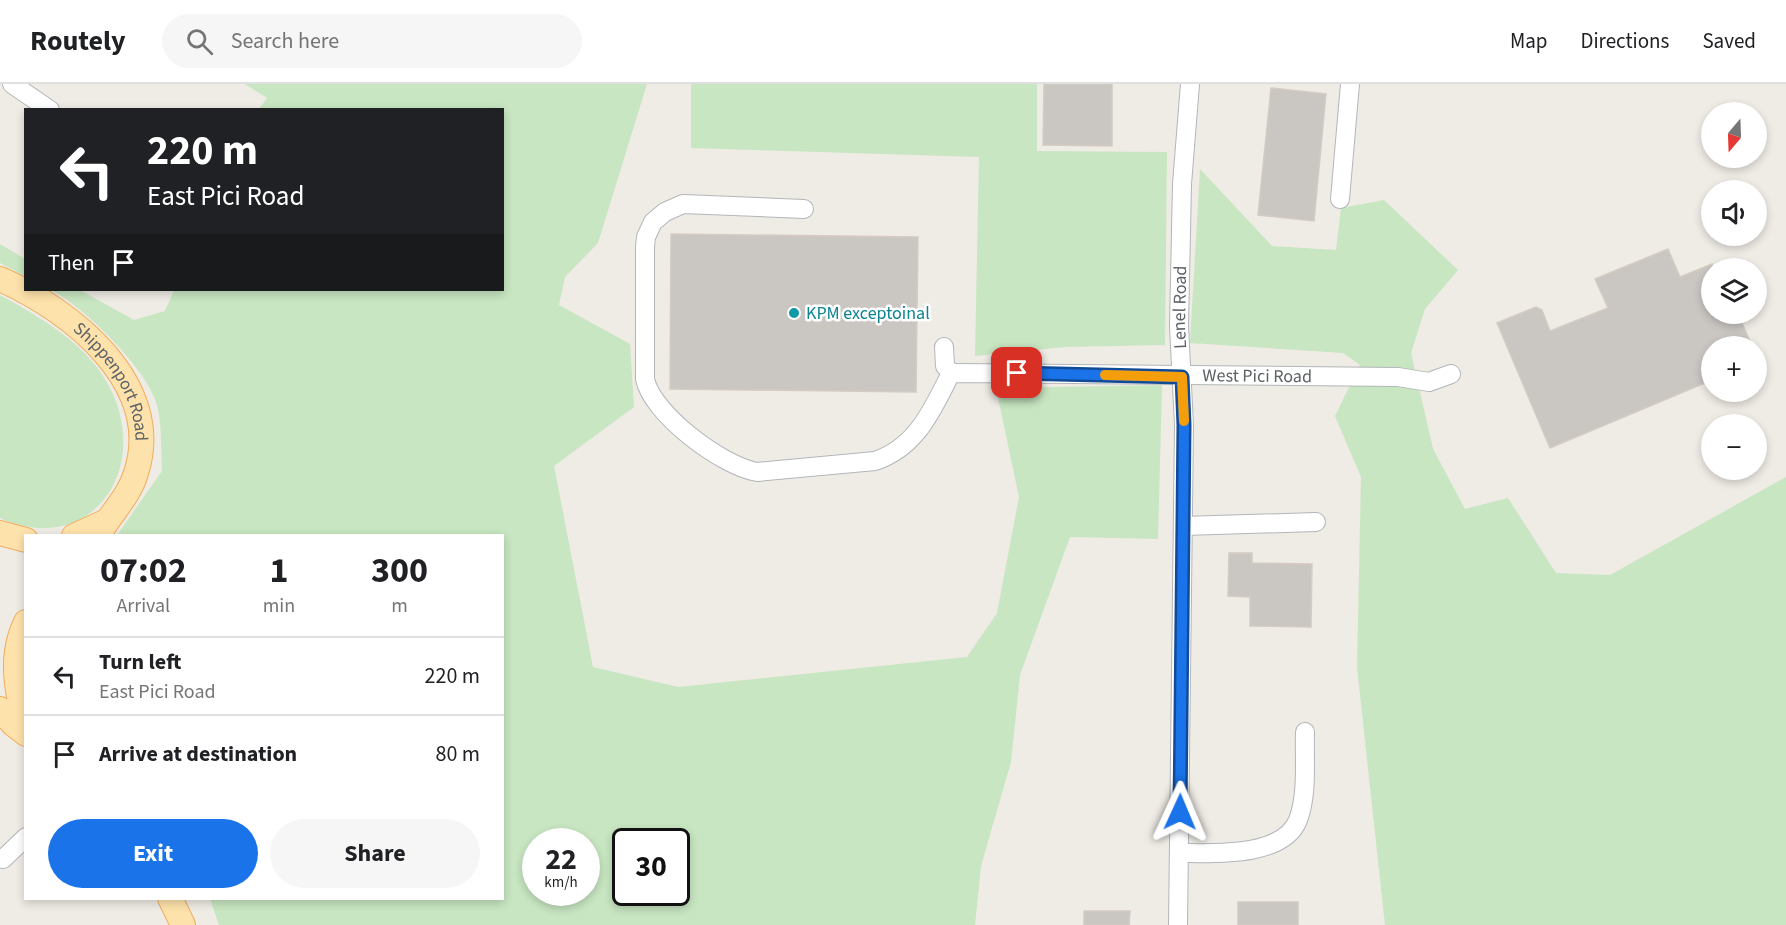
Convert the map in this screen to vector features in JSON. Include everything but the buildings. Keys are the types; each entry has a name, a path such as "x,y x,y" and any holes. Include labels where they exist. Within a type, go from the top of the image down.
{"main road":[{"name":"Shippenport Road","path":"0,279 60,312 84,330 111,362 130,395 140,430 140,457 128,491 102,528"},
{"path":"81,534 102,528"},
{"path":"0,533 24,539"},
{"path":"24,627 17,646 15,667 24,721"},
{"path":"0,689 24,725"},
{"path":"0,709 24,732"},
{"path":"171,900 183,925"}],"street":[{"path":"12,84 47,108"},
{"name":"Lenel Road","path":"1178,925 1184,425 1179,326 1182,184 1190,84"},
{"path":"1340,199 1350,84"},
{"path":"804,209 683,204 665,212 653,222 646,237 645,247 645,379 650,395 659,408 722,459 743,470 757,472 875,461 902,448 927,420 951,373 945,366 944,347"},
{"name":"West Pici Road","path":"951,373 1182,377 1398,377 1429,382 1451,374"},
{"path":"1183,526 1316,522"},
{"path":"1179,853 1248,851 1269,845 1284,837 1297,823 1302,808 1305,732"},
{"path":"3,859 24,839"}],"green space":[{"path":"245,84 647,84 598,243 565,277 559,305 630,344 634,407 554,466 593,667 678,687 967,657 997,613 1019,497 996,388 1162,385 1158,539 1070,537 1020,675 1011,762 981,866 975,925 219,925 210,900 504,900 504,534 118,534 162,471 158,409 150,388 126,355 79,309 53,291 82,291 134,320 165,311 174,291 504,291 504,108 260,108 267,98"},
{"path":"691,84 1037,84 1037,151 1167,152 1165,345 1065,347 975,356 979,157 691,148"},
{"path":"1200,169 1272,246 1336,250 1341,208 1384,200 1458,270 1425,309 1411,353 1433,449 1465,509 1508,498 1556,573 1610,575 1786,477 1786,925 1385,925 1357,667 1361,477 1335,416 1360,365 1343,353 1190,343"},
{"path":"0,244 24,258 24,275 0,263"},
{"path":"0,295 47,323 89,358 101,372 110,388 121,419 123,449 117,476 104,499 85,516 61,526 32,527 0,518"}],"slow traffic":[{"path":"1105,375 1182,377 1184,421"}],"place":[{"name":"KPM exceptoinal","path":"794,313"}],"route":[{"path":"1017,373 1182,377 1184,425 1180,812"}]}
